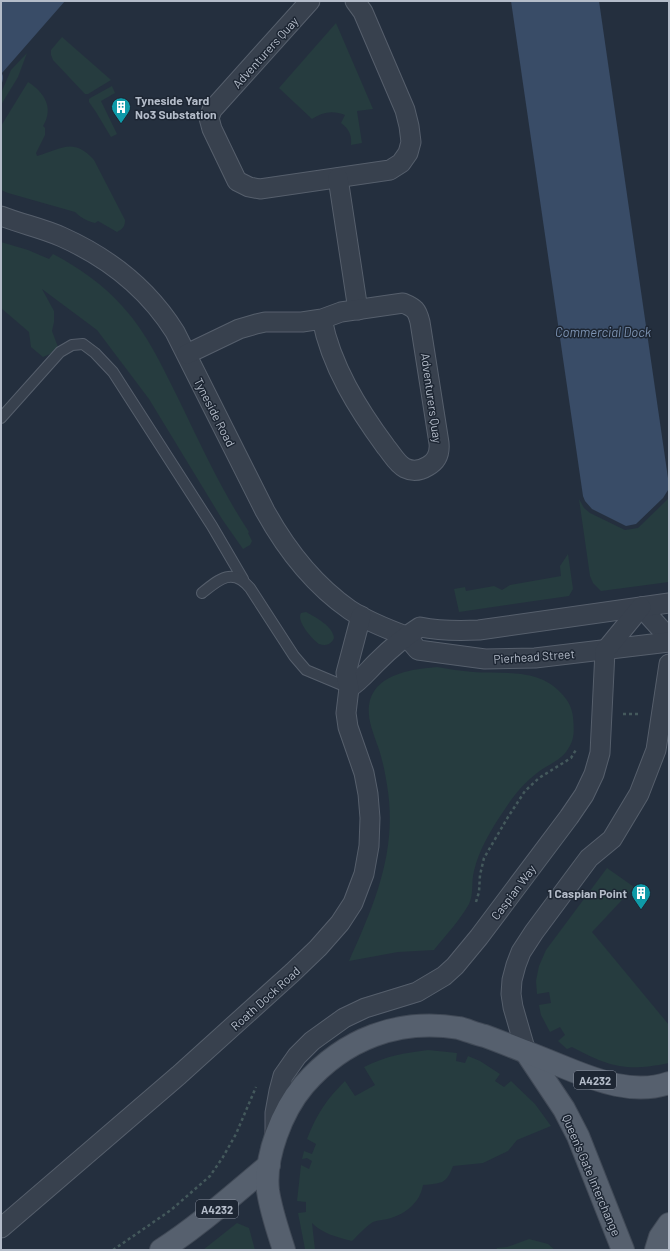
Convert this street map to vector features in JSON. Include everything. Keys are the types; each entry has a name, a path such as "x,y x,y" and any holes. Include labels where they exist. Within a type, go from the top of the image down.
{"main road":[{"path":"284,1250 275,1224 268,1191 269,1164 275,1138 289,1108 296,1094 311,1077 347,1048 386,1030 406,1026 447,1027 460,1029 526,1052"},
{"name":"A4232","path":"526,1052 598,1081 615,1085 647,1087 669,1083"},
{"name":"Queen's Gate Interchange","path":"526,1052 564,1109 578,1136 623,1250"},
{"name":"A4232","path":"162,1250 217,1209 269,1164"},
{"path":"656,1250 660,1238 669,1224"}],"street":[{"name":"Adventurers Quay","path":"310,1 212,110 209,118 212,129 237,181 249,188 260,189 390,170 401,163 408,153 411,142 405,110 363,12 355,1"},
{"path":"338,178 358,310"},
{"name":"Tyneside Road","path":"1,216 61,237 87,250 108,262 125,275 146,295 165,316 187,354 274,527 289,550 336,599 361,616 385,628 406,636"},
{"name":"Adventurers Quay","path":"187,354 239,329 265,322 302,322 322,320 341,312 403,303 412,307 417,313 422,334 439,450 437,457 430,465 421,470 412,470 403,467 375,432 357,403 331,354 322,320"},
{"path":"349,688 361,680 376,662 406,636 420,627 437,630 461,631 530,623 669,603"},
{"path":"641,607 669,638"},
{"path":"605,651 641,607"},
{"name":"Roath Dock Road","path":"1,1228 179,1075 293,972 318,948 340,923 353,903 364,874 369,846 370,818 364,773 348,727 346,713 349,688 346,673 361,616"},
{"name":"Pierhead Street","path":"406,636 418,650 485,659 535,658 605,651 669,642"},
{"name":"Caspian Way","path":"275,1138 279,1090 283,1076 297,1056 312,1041 344,1018 365,1008 417,992 444,976 456,966 584,796 600,753 605,651"},
{"path":"526,1052 513,1007 511,994 512,980 516,965 521,952 534,932 589,858 612,839 639,794 656,750 669,664"}],"lane":[{"path":"1,418 60,352 72,345 83,344 95,353 113,372 212,526 243,579 294,656 306,670 349,688"},
{"path":"202,593 219,579 231,577 243,579"}],"green space":[{"path":"336,23 373,109 357,111 362,143 351,145 349,132 341,123 345,115 328,112 312,119 279,88"},
{"path":"62,37 111,80 88,94 85,94 53,60 51,50"},
{"path":"27,53 18,77 1,105 1,93 11,70"},
{"path":"28,82 43,96 48,107 48,113 43,126 45,128 45,135 36,153 37,156 67,147 80,149 87,153 94,160 125,220 125,224 119,231 117,232 98,221 95,223 87,220 75,212 1,190 1,126"},
{"path":"112,86 115,93 101,101 117,134 111,137 89,102 89,99"},
{"path":"1,242 28,250 49,259 53,254 62,259 108,291 132,317 154,350 220,483 249,532 248,533 252,541 250,545 243,549 222,519 149,399 97,330 42,289 54,311 52,331 58,347 50,354 43,357 31,347 29,332 1,308"},
{"path":"669,498 669,582 601,591 593,583 590,576 579,499 584,508 590,513 625,530 638,528"},
{"path":"568,554 573,589 569,596 459,612 454,589 465,587 466,591 494,586 502,590 510,585 561,576 560,566"},
{"path":"306,612 323,622 333,634 334,638 330,644 319,644 306,630 300,616 301,613"},
{"path":"437,667 460,671 520,674 542,679 561,693 569,704 573,721 574,734 572,741 562,756 537,773 524,785 500,816 486,839 476,863 473,875 471,900 457,922 434,950 398,952 349,961 367,918 382,876 387,854 389,832 390,809 387,785 382,759 370,722 370,700 374,691 389,678 408,671"},
{"path":"607,868 634,887 592,932 669,1025 669,1063 641,1067 619,1066 597,1059 572,1047 567,1049 558,1041 565,1035 560,1027 550,1032 541,1015 539,1005 551,1003 549,992 537,994 536,981 539,966 546,950"},
{"path":"428,1050 457,1053 456,1061 465,1063 468,1056 480,1061 500,1074 495,1081 504,1087 511,1081 535,1104 551,1126 517,1140 508,1151 483,1163 453,1166 448,1177 442,1182 423,1185 416,1202 407,1210 397,1216 373,1222 352,1241 336,1237 320,1230 312,1223 315,1250 305,1249 298,1213 306,1212 306,1202 297,1201 301,1165 309,1169 312,1161 307,1158 302,1159 304,1151 312,1154 316,1144 307,1139 314,1122 332,1095 345,1081 355,1096 375,1085 364,1067 380,1060 395,1056"},
{"path":"237,1223 249,1228 255,1250 203,1250"},
{"path":"529,1239 548,1244 555,1250 496,1250 497,1248 507,1247"}],"water":[{"path":"1,1 65,1 2,73 3,79 1,85"},
{"name":"Commercial Dock","path":"511,1 599,1 669,485 663,498 636,524 626,526 592,509 585,501 583,496"}],"place":[{"name":"Tyneside Yard No3 Substation","path":"121,124"},
{"name":"1 Caspian Point","path":"641,910"}]}
